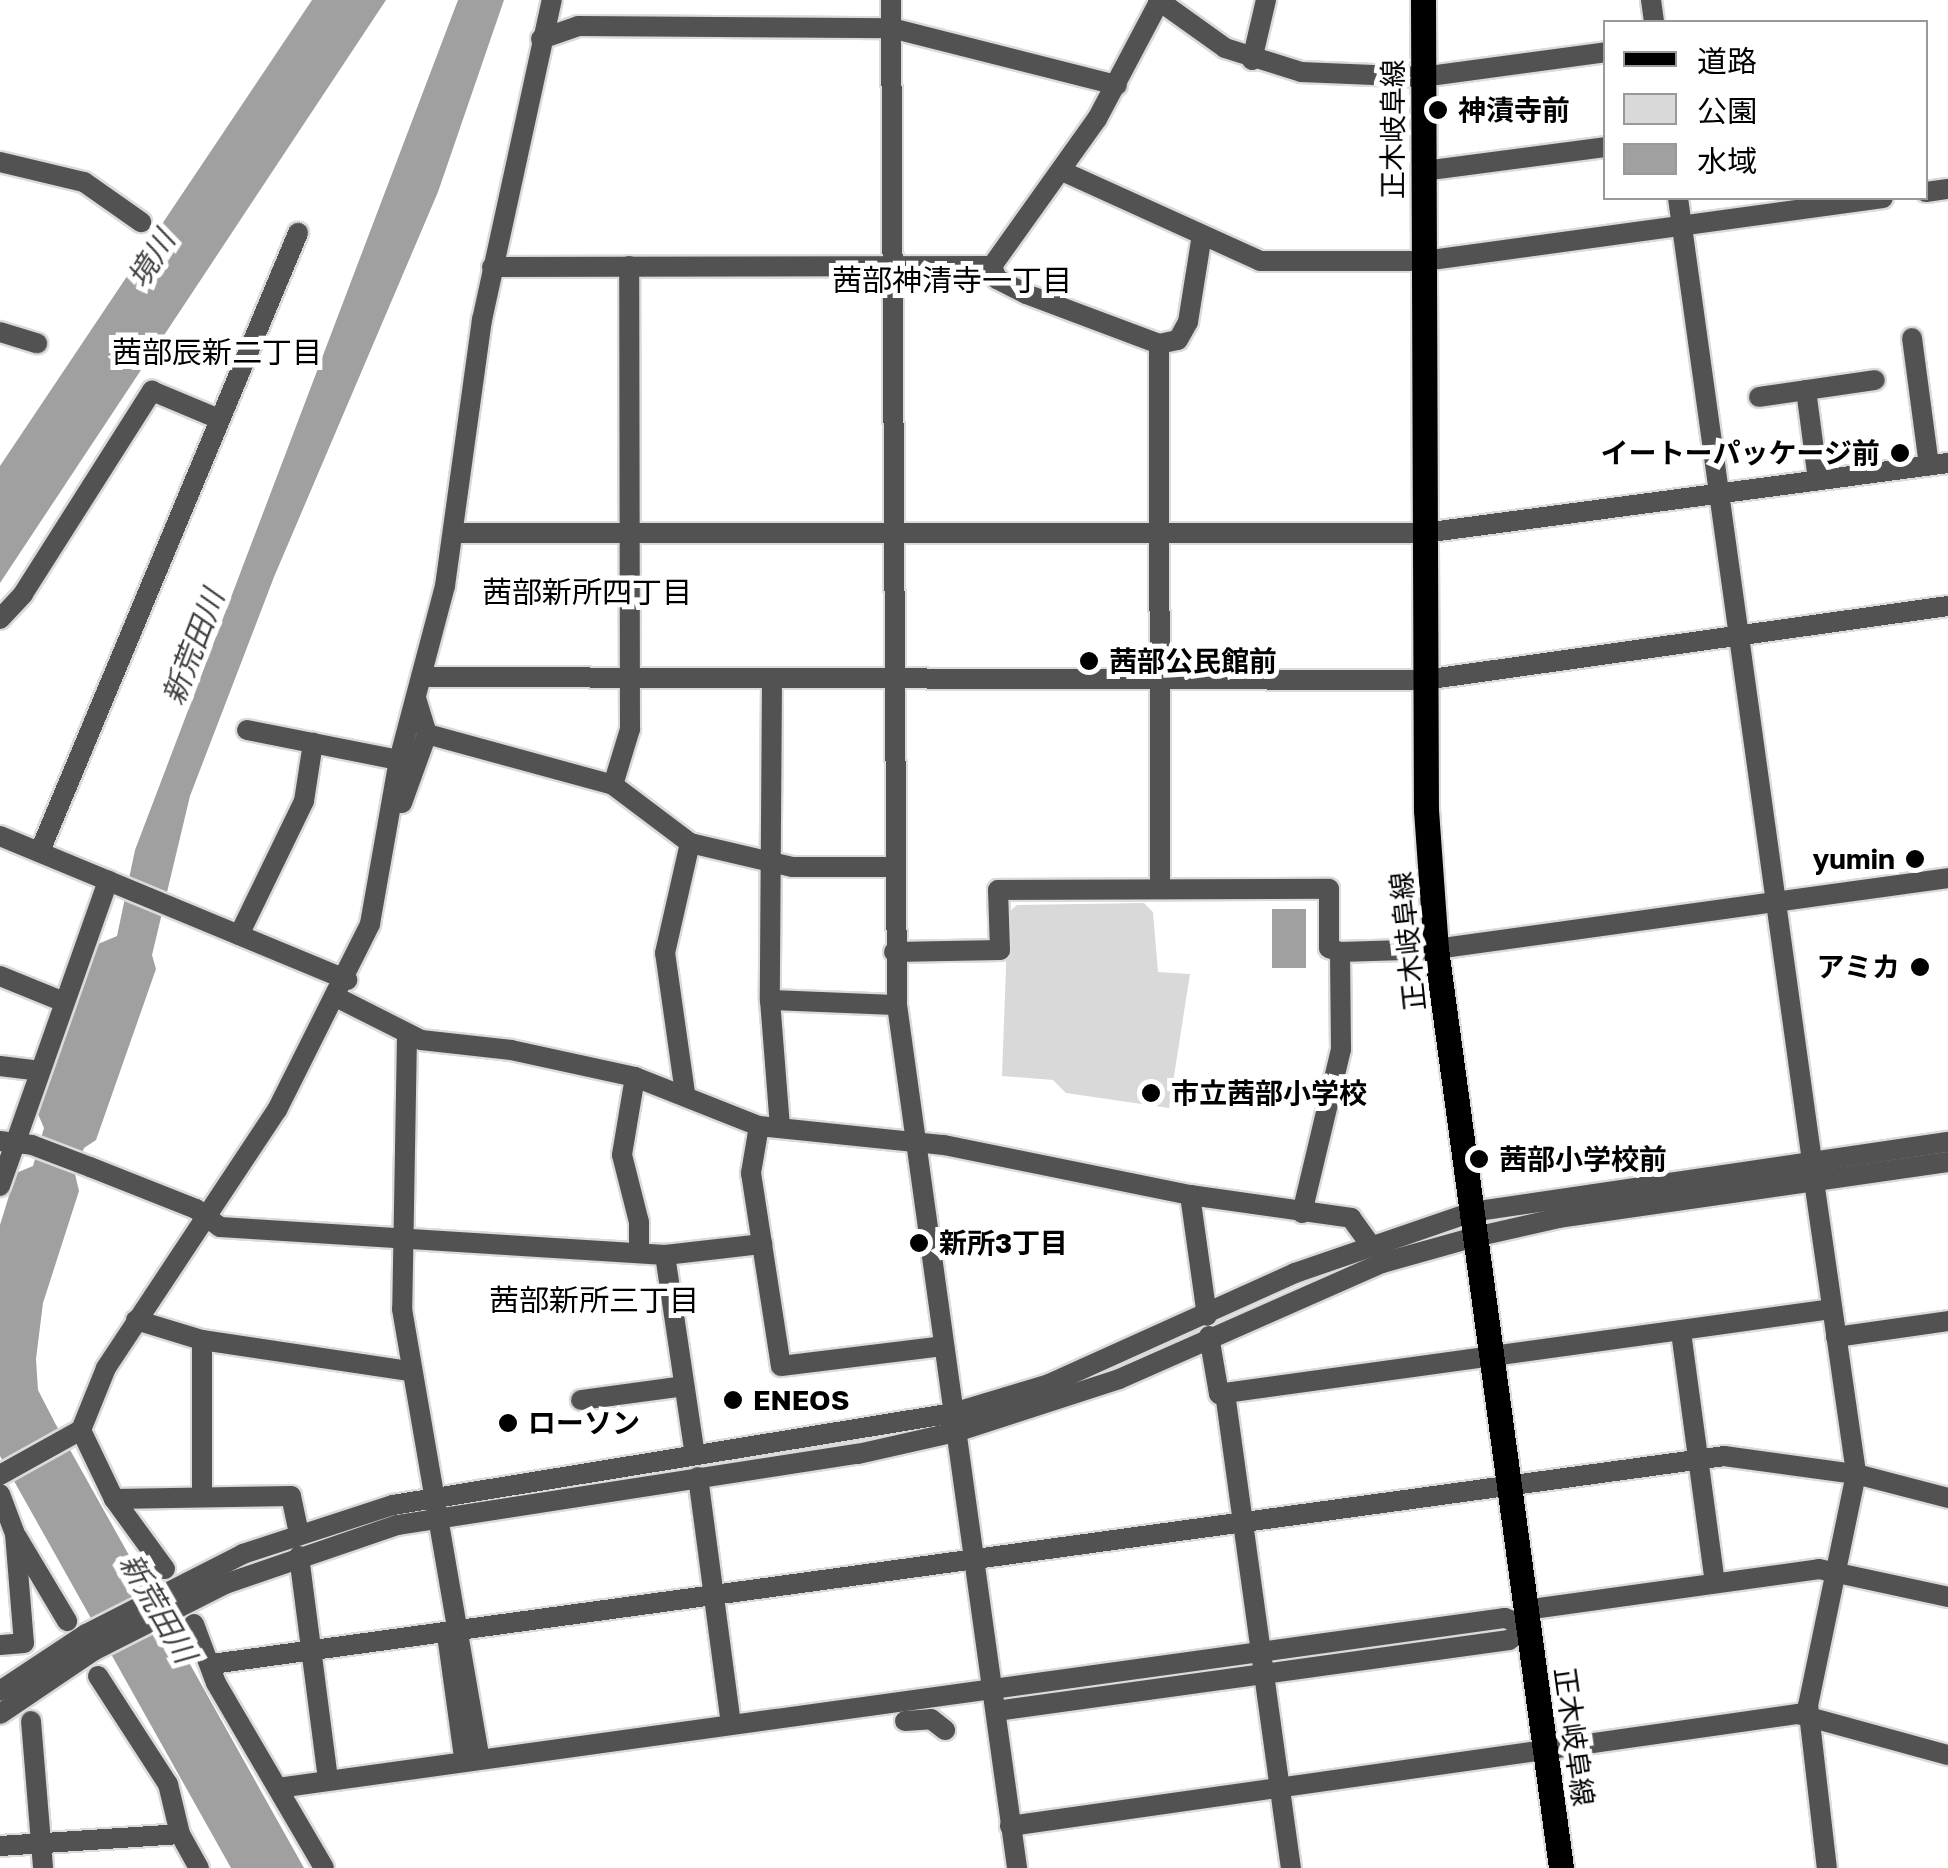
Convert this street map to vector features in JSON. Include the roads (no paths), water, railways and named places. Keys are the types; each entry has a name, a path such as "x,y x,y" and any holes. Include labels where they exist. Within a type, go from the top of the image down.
{"main road":[{"name":"正木岐阜線","path":"1423,0 1424,680 1436,949 1562,1868"}],"street":[{"path":"0,1475 75,1433 106,1368 136,1320 204,1216 254,1151 342,989 374,910 399,760 454,533 492,267 552,0"},
{"path":"891,0 897,1004 1017,1868"},
{"path":"992,266 1062,171 1117,85 1159,0 1224,48 1252,60 1358,78 1422,77 1603,52"},
{"path":"1252,60 1266,0"},
{"path":"541,39 578,26 891,28 1117,85"},
{"path":"1423,171 1603,147"},
{"path":"0,162 84,182 141,222"},
{"path":"1062,171 1260,261 1424,260 1869,200"},
{"path":"1678,200 1856,1474 1808,1716 1827,1868"},
{"path":"40,851 298,234"},
{"path":"992,266 996,279 1026,294 1159,344 1178,340 1188,322 1202,234"},
{"path":"613,785 630,729 629,266"},
{"path":"492,267 992,266"},
{"path":"0,332 37,343"},
{"path":"454,533 629,538 1424,534 1939,464 1912,338"},
{"path":"1159,344 1160,889"},
{"path":"1760,396 1875,380"},
{"path":"1806,390 1818,480"},
{"path":"0,619 23,594 152,391 220,419"},
{"path":"421,677 630,681 1158,676 1424,680 1948,606"},
{"path":"772,679 770,1128 751,1173 780,1366 943,1346"},
{"path":"388,826 427,734 416,698"},
{"path":"247,730 399,760"},
{"path":"427,734 613,785 690,843 774,864 894,867"},
{"path":"239,935 304,801 313,743"},
{"path":"0,836 239,935 342,989 407,1035 635,1077 770,1128 918,1142 1190,1195 1352,1218 1370,1246"},
{"path":"684,1093 664,953 690,843"},
{"path":"894,952 1000,950 998,890 1329,888 1329,948 1340,952 1436,949 1948,878"},
{"path":"0,1186 38,1071 113,883"},
{"path":"1302,1213 1341,1049 1340,952"},
{"path":"0,976 64,1002"},
{"path":"770,1000 897,1004"},
{"path":"407,1035 403,1241 410,1371 455,1631 448,1642 471,1757"},
{"path":"0,1066 38,1071"},
{"path":"635,1077 622,1155 639,1222 639,1253"},
{"path":"16,1142 90,1168 204,1216 220,1227 665,1255 762,1244"},
{"path":"1208,1326 1295,1273 1370,1246 1473,1225 1559,1218 1948,1142"},
{"path":"1813,1171 1948,1162"},
{"path":"1190,1195 1218,1394 1832,1309"},
{"path":"0,1690 299,1534 436,1506 955,1422 1382,1263 1473,1225"},
{"path":"665,1255 731,1723"},
{"path":"136,1320 202,1340 410,1371"},
{"path":"1836,1337 1948,1321"},
{"path":"1681,1332 1715,1583"},
{"path":"202,1340 202,1494"},
{"path":"580,1400 684,1386"},
{"path":"1225,1394 1290,1868"},
{"path":"75,1433 114,1499 165,1569"},
{"path":"212,1664 1698,1460 1752,1457 1856,1474 1948,1498"},
{"path":"0,1494 15,1534 67,1621"},
{"path":"114,1499 202,1494 291,1496 299,1534"},
{"path":"166,1601 436,1506"},
{"path":"0,1645 24,1643 15,1534"},
{"path":"299,1556 328,1778"},
{"path":"278,1788 471,1757 1527,1618 1715,1583 1836,1568 1948,1597"},
{"path":"996,1711 1509,1640 1527,1618"},
{"path":"194,1624 324,1868"},
{"path":"0,1714 90,1642"},
{"path":"98,1676 168,1784 180,1834 199,1868"},
{"path":"1010,1826 1278,1786 1808,1716 1948,1755"},
{"path":"905,1722 931,1719 945,1730"},
{"path":"31,1720 42,1868"},
{"path":"0,1846 180,1834"}],"water":[{"name":"境川","path":"312,0 386,0 0,583 0,466"},
{"name":"新荒田川","path":"458,0 504,0 438,192 274,577 190,796 152,955 156,969 96,1140 84,1148 75,1174 79,1191 43,1303 36,1359 38,1390 55,1423 304,1868 231,1868 0,1456 0,1225 16,1173 33,1166 44,1128 38,1114 98,944 117,936 135,850"},
{"path":"1272,909 1306,909 1306,968 1272,968"}],"place":[{"name":"神漬寺前","path":"1438,110"},
{"name":"イートーパッケージ前","path":"1900,453"},
{"name":"茜部公民館前","path":"1089,661"},
{"name":"yumin","path":"1915,859"},
{"name":"アミカ","path":"1920,967"},
{"name":"市立茜部小学校","path":"1151,1093"},
{"name":"茜部小学校前","path":"1479,1159"},
{"name":"新所3丁目","path":"919,1243"},
{"name":"ENEOS","path":"733,1400"},
{"name":"ローソン","path":"508,1423"}],"district":[{"name":"茜部神清寺一丁目","path":"952,280"},
{"name":"茜部辰新二丁目","path":"217,352"},
{"name":"茜部新所四丁目","path":"587,592"},
{"name":"茜部新所三丁目","path":"594,1300"}]}
